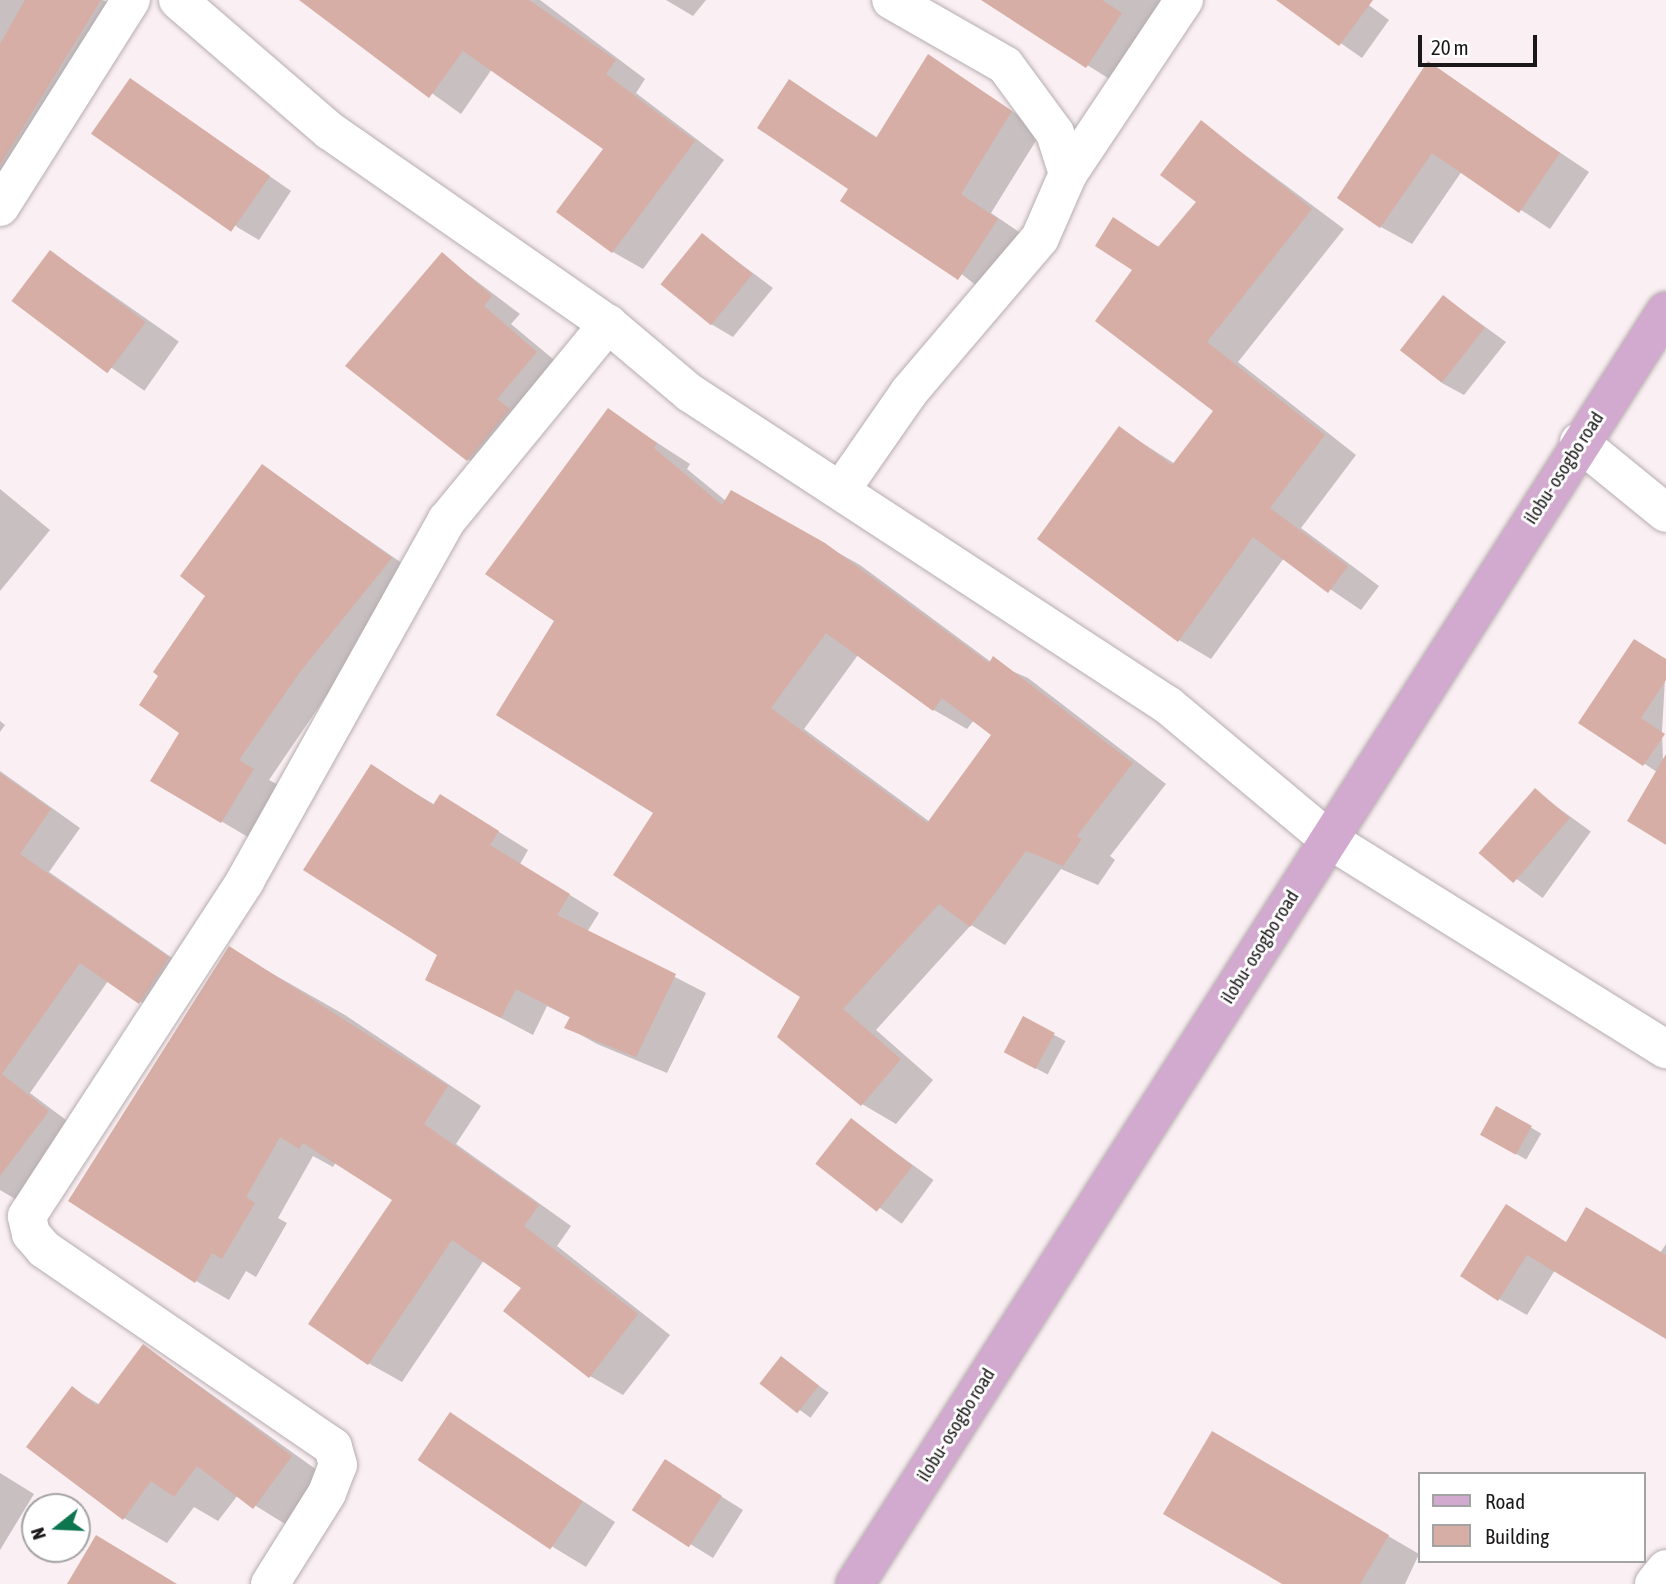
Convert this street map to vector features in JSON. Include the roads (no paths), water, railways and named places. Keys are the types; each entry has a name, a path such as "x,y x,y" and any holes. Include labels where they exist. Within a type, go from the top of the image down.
{"main road":[{"name":"ilobu- osogbo road","path":"855,1584 1580,442 1666,311"}],"street":[{"path":"0,208 131,0"},
{"path":"178,0 330,131 608,324 690,393 841,489 1169,706 1328,839 1666,1049"},
{"path":"891,0 1005,65 1055,133 1068,174"},
{"path":"841,489 909,391 1040,238 1068,174 1184,0"},
{"path":"270,1584 327,1493 338,1465 333,1447 44,1250 31,1234 27,1216 245,881 447,520 608,324"},
{"path":"1580,442 1666,513"},
{"path":"1654,1584 1666,1569"}]}
